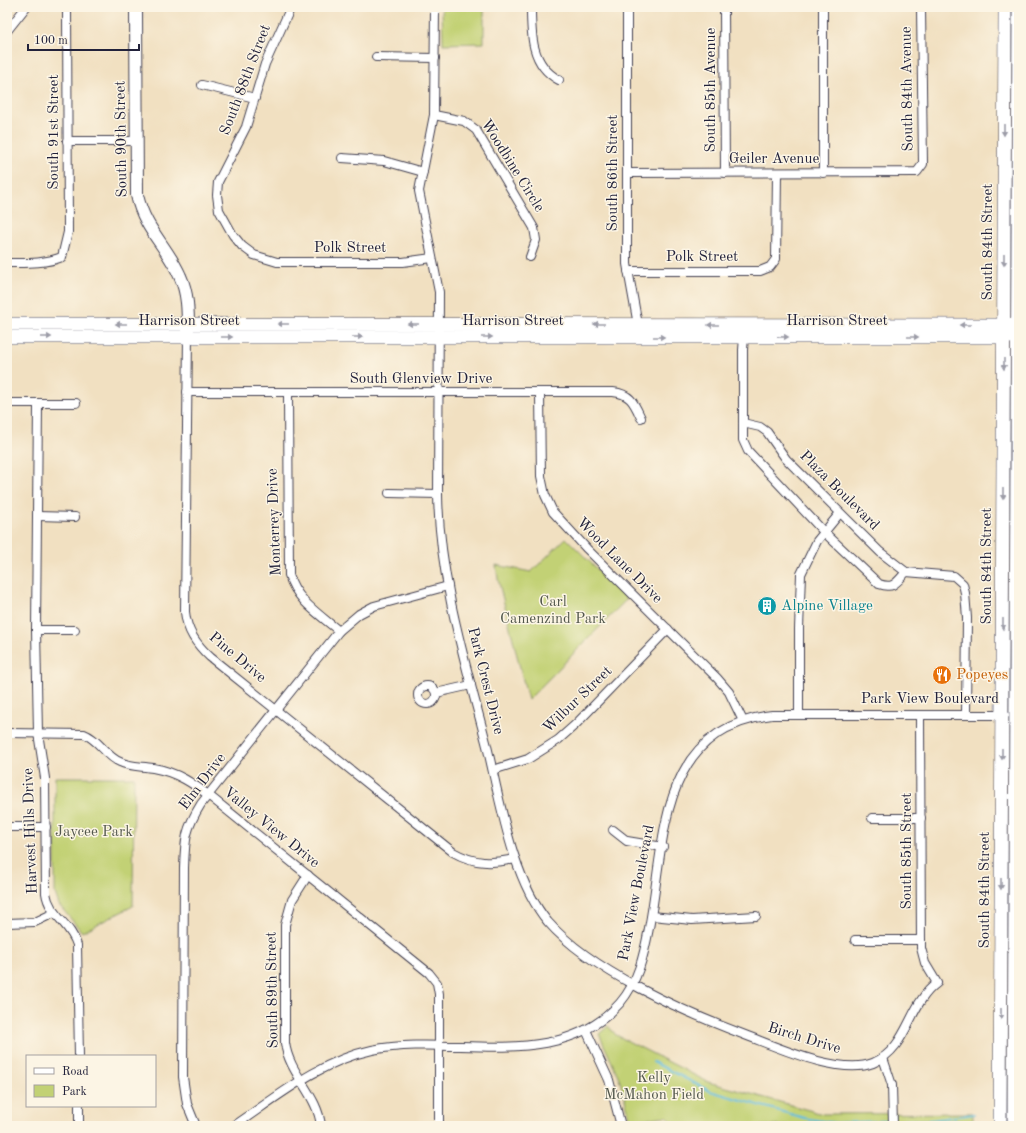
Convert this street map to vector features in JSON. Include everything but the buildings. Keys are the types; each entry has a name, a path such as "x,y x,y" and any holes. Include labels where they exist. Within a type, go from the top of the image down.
{"main road":[{"name":"South 84th Street","path":"1000,1126 1005,7"},
{"name":"South 84th Street","path":"1014,1126 1019,331 1019,7"},
{"path":"1005,31 1010,48 1011,101 1019,112"},
{"name":"Harrison Street","path":"7,324 188,330 439,330 638,324 752,324 1004,331"},
{"name":"Harrison Street","path":"7,337 188,330"},
{"name":"Harrison Street","path":"439,330 631,337 744,337 1019,331"}],"street":[{"path":"7,31 26,7"},
{"name":"South 91st Street","path":"7,263 41,263 62,257 68,232 67,7"},
{"name":"South 90th Street","path":"136,7 136,180 139,207 148,226 169,255 181,277 187,298 188,330"},
{"name":"South 88th Street","path":"266,260 246,250 236,239 219,210 217,195 220,176 246,128 265,64 292,7"},
{"name":"Park Crest Drive","path":"435,7 434,115 423,172 420,197 439,292 438,524 448,586 471,685 516,859 530,893 546,920 559,934 588,958 633,983"},
{"path":"531,7 533,40 537,55 542,68 548,74 559,80"},
{"name":"South 86th Street","path":"626,7 628,270 638,324"},
{"name":"South 85th Avenue","path":"724,7 725,173"},
{"path":"823,7 823,174"},
{"name":"South 84th Avenue","path":"920,170 922,164 921,7"},
{"path":"376,57 435,58"},
{"path":"202,85 255,98"},
{"name":"Woodbine Circle","path":"434,115 464,121 476,130 534,228 536,240 530,257"},
{"path":"67,141 136,141"},
{"path":"342,158 384,161 423,172"},
{"name":"Geiler Avenue","path":"627,173 823,174 913,173 920,170"},
{"name":"Polk Street","path":"628,270 760,271 767,269 776,259 777,174"},
{"name":"Polk Street","path":"266,260 277,262 388,263 410,262 432,258"},
{"path":"631,337 638,324"},
{"path":"752,324 744,337 743,440 748,451 824,532 879,584 888,587 896,584 906,572 954,576 963,584 967,618 966,715"},
{"name":"Pine Drive","path":"188,330 185,612 188,627 194,640 204,652 453,852 468,859 483,862 516,859"},
{"name":"South Glenview Drive","path":"187,392 622,394 632,399 641,418"},
{"name":"Monterrey Drive","path":"288,393 289,575 294,590 300,597 339,631"},
{"name":"Wood Lane Drive","path":"540,393 541,476 545,495 550,507 560,521 587,549 668,628 729,692 743,721"},
{"path":"7,404 76,403"},
{"name":"Harvest Hills Drive","path":"38,404 36,630 38,733 45,778 46,893 49,904 54,913 72,933 77,945 79,1055"},
{"name":"Plaza Boulevard","path":"743,423 760,427 767,432 786,459 880,552 906,572"},
{"path":"389,493 438,494"},
{"path":"799,715 799,629 801,574 808,557 824,532 840,513"},
{"path":"37,516 75,517"},
{"name":"Elm Drive","path":"196,1126 187,1104 183,1084 184,868 185,840 189,824 208,795 339,631 359,614 374,606 448,586"},
{"name":"Wilbur Street","path":"493,770 528,759 558,740 589,711 668,628"},
{"path":"36,630 75,630"},
{"path":"436,694 471,685"},
{"name":"Park View Boulevard","path":"234,1126 301,1080 339,1060 371,1050 399,1046 526,1046 558,1040 586,1030 602,1020 627,994 642,959 652,916 672,797 683,771 693,756 709,740 729,727 743,721 772,715 1017,715"},
{"name":"South 85th Street","path":"920,715 921,940 923,958 937,983"},
{"name":"Valley View Drive","path":"7,733 73,733 89,736 98,742 118,762 174,773 193,783 432,975 437,983 439,994 439,1046"},
{"path":"872,818 921,818"},
{"path":"7,827 46,827"},
{"path":"613,830 627,841 663,847"},
{"name":"South 89th Street","path":"308,875 294,896 290,905 285,931 285,1043 290,1061 315,1103 321,1126"},
{"path":"7,923 35,922 54,913"},
{"path":"652,916 692,920 756,916"},
{"path":"855,940 921,940"},
{"name":"Birch Drive","path":"633,983 719,1025 824,1062 852,1067 869,1064 882,1058 898,1044 923,998 937,983"},
{"path":"586,1030 609,1080 621,1126"},
{"path":"439,1046 439,1126"},
{"path":"882,1058 892,1085 893,1126"},
{"path":"79,1107 79,1126"}],"green space":[{"path":"442,7 484,7 484,43 443,44"},
{"name":"Carl Camenzind Park","path":"566,538 627,599 528,700 498,579 496,565 531,572"},
{"name":"Jaycee Park","path":"55,777 134,777 133,906 82,932 59,905 55,893"},
{"name":"Kelly McMahon Field","path":"608,1026 616,1035 708,1082 823,1114 973,1113 973,1126 678,1126 666,1116 631,1121 619,1078 599,1034"}],"waterway":[{"path":"653,1062 710,1091 804,1118 835,1123 885,1121"},
{"path":"904,1120 931,1120 974,1114"}],"place":[{"name":"Alpine Village","path":"767,606"},
{"name":"Popeyes","path":"942,675"}]}
